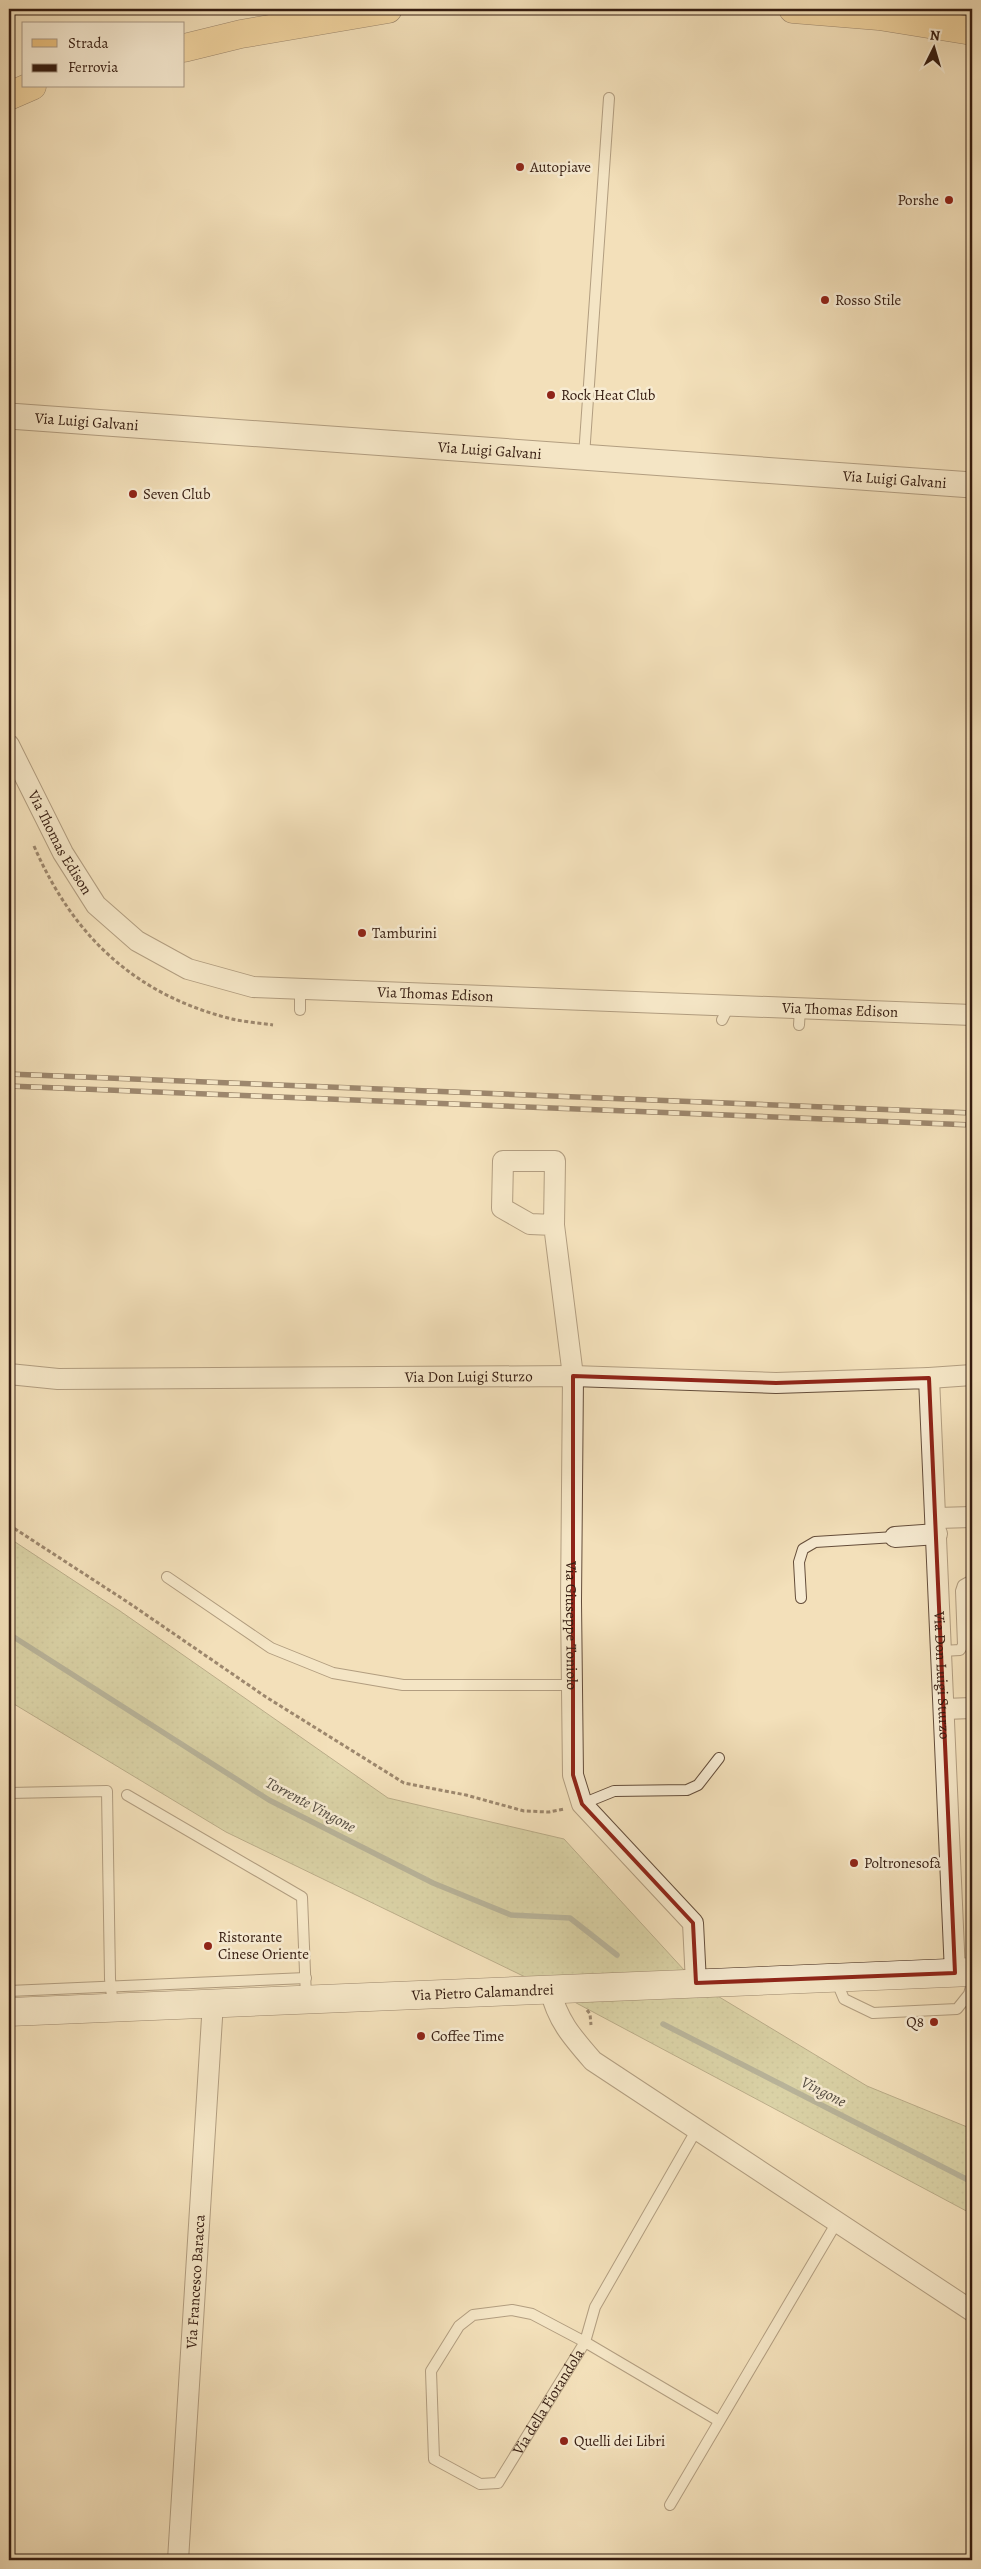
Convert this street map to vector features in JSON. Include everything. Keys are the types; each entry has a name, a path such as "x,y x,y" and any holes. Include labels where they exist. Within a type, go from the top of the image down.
{"main road":[{"path":"185,48 241,34 388,9"},
{"path":"793,9 879,16 972,31"},
{"path":"9,96 27,88"},
{"name":"Via Pietro Calamandrei","path":"9,2012 112,1997 212,2002 306,1988 561,1988 967,1976"}],"street":[{"name":"Via Luigi Galvani","path":"9,416 972,485"},
{"name":"Via Thomas Edison","path":"10,750 63,853 96,904 137,941 188,969 253,988 799,1017 972,1015"},
{"name":"Via Giuseppe Toniolo","path":"554,1225 573,1376 571,1602 573,1775 582,1804 693,1923 689,1983"},
{"name":"Via Don Luigi Sturzo","path":"9,1374 58,1379 573,1376 776,1382 972,1375"},
{"name":"Via Don Luigi Sturzo","path":"929,1378 944,1709 967,1976"},
{"path":"895,1537 972,1517"},
{"path":"944,1709 972,1708"},
{"path":"561,1988 554,2008 569,2034 593,2061 972,2311"},
{"name":"Via Francesco Baracca","path":"178,2560 212,2002"}],"lane":[{"path":"584,458 609,98"},
{"path":"300,989 300,1010"},
{"path":"801,1598 799,1562 803,1549 815,1542 895,1537"},
{"path":"167,1577 271,1648 333,1673 404,1685 573,1684"},
{"path":"942,1651 960,1650 963,1645 961,1591 963,1584 972,1580"},
{"path":"582,1804 614,1791 687,1790 698,1785 719,1758"},
{"path":"9,1793 108,1791 112,1997"},
{"path":"9,1991 112,1997 306,1988 302,1897 128,1795"},
{"path":"836,1979 844,1999 873,2012 957,2009 969,1994 967,1976"},
{"path":"585,2342 595,2307 697,2129"},
{"path":"670,2504 837,2222"},
{"name":"Via della Fiorandola","path":"585,2342 498,2483 480,2484 434,2459 431,2371 459,2326 472,2315 512,2310 532,2314 585,2342 719,2421"}],"path":[{"path":"9,1525 129,1603 266,1697 404,1783 466,1795 524,1811 549,1812 582,1804"}],"highlighted area":[{"path":"573,1376 776,1383 929,1378 955,1973 696,1983 693,1923 582,1804 573,1775"}],"green space":[{"path":"9,1538 120,1611 388,1798 564,1839 696,1983 867,2086 972,2129 972,2214 550,1989 226,1832 9,1701"}],"waterway":[{"name":"Torrente Vingone","path":"9,1634 269,1800 433,1883 511,1915 570,1918 617,1955"},
{"name":"Vingone","path":"663,2024 972,2182"}],"railway":[{"path":"9,1074 972,1113"},
{"path":"9,1086 972,1125"}],"place":[{"name":"Autopiave","path":"520,167"},
{"name":"Porshe","path":"949,200"},
{"name":"Rosso Stile","path":"825,300"},
{"name":"Rock Heat Club","path":"551,395"},
{"name":"Seven Club","path":"133,494"},
{"name":"Tamburini","path":"362,933"},
{"name":"Poltronesofà","path":"854,1863"},
{"name":"Ristorante Cinese Oriente","path":"208,1946"},
{"name":"Q8","path":"934,2022"},
{"name":"Coffee Time","path":"421,2036"},
{"name":"Quelli dei Libri","path":"564,2441"}]}
